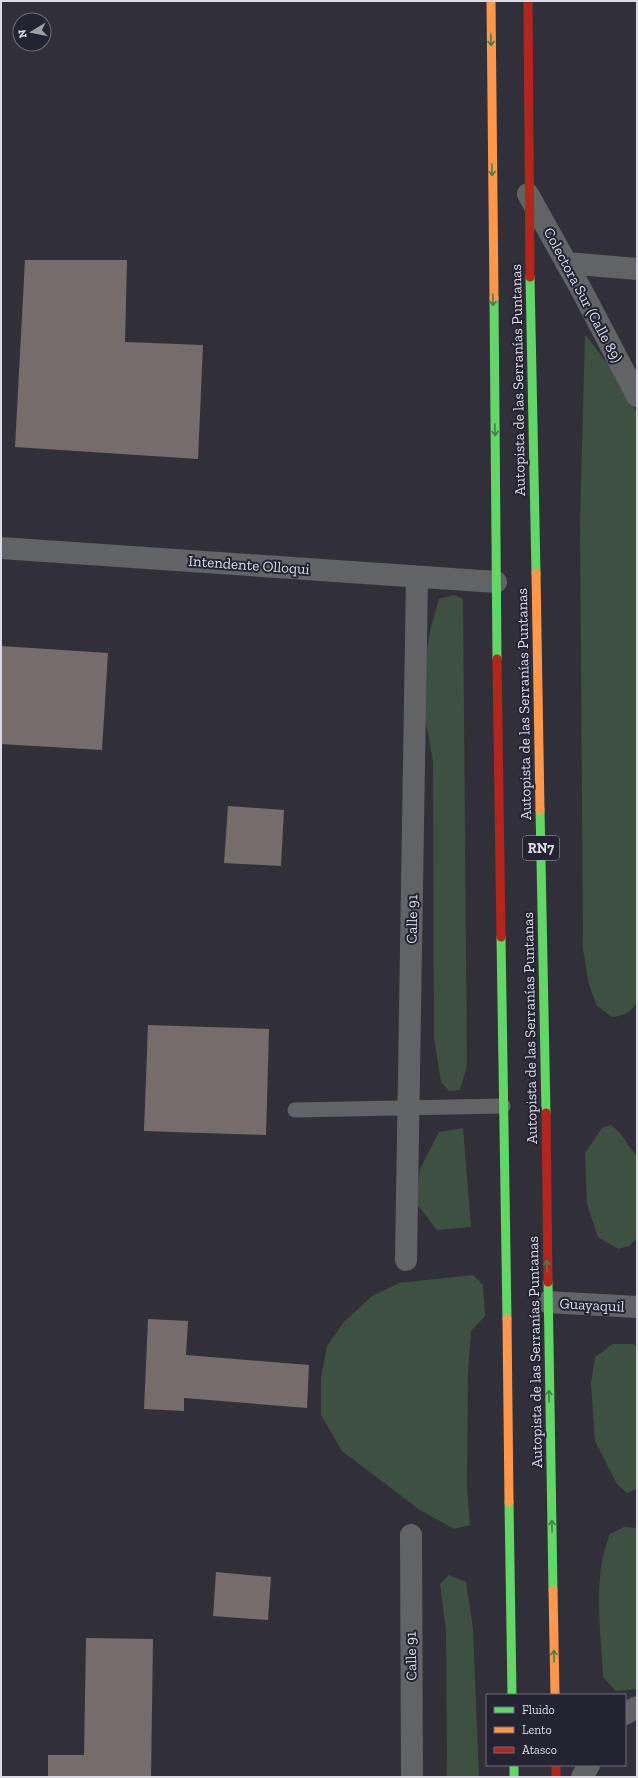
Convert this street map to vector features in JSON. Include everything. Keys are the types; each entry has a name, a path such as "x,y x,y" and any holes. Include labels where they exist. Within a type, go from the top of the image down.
{"highway":[{"name":"Autopista de las Serranías Puntanas","path":"491,1 496,582 512,1694"},
{"name":"Autopista de las Serranías Puntanas","path":"528,1 528,194 543,944 555,1694"},
{"path":"514,1766 514,1777"},
{"path":"556,1766 556,1777"}],"street":[{"name":"Colectora Sur (Calle 89)","path":"528,194 637,396"},
{"path":"566,263 637,270"},
{"name":"Intendente Olloqui","path":"1,548 496,582"},
{"name":"Calle 91","path":"406,1260 417,577"},
{"name":"Guayaquil","path":"548,1302 637,1307"},
{"name":"Calle 91","path":"411,1535 410,1630 412,1777"},
{"path":"626,1714 637,1708"},
{"path":"582,1777 588,1766"}],"lane":[{"path":"295,1110 503,1106"}],"green space":[{"path":"585,335 615,373 637,413 637,1002 627,1013 612,1017 597,1006 589,985 583,949 580,522"},
{"path":"454,595 463,599 467,1066 460,1090 449,1091 441,1082 434,1037 433,761 420,689 431,627 439,599"},
{"path":"611,1125 620,1133 637,1157 637,1238 629,1246 618,1249 598,1237 587,1204 585,1153 602,1128"},
{"path":"463,1128 471,1227 437,1230 416,1203 420,1169 439,1132"},
{"path":"473,1275 483,1285 485,1316 471,1331 468,1373 467,1487 470,1525 454,1529 420,1510 342,1451 321,1415 321,1378 327,1346 344,1322 372,1296 399,1283"},
{"path":"613,1344 634,1344 637,1348 637,1489 627,1493 617,1484 595,1441 591,1383 595,1357"},
{"path":"624,1527 637,1528 637,1689 616,1691 603,1677 599,1586 604,1551 610,1534"},
{"path":"449,1575 466,1582 473,1629 479,1777 447,1777 446,1630 440,1584"}],"building":[{"path":"25,260 127,260 125,342 203,345 198,459 15,447"},
{"path":"1,646 108,653 102,750 1,744"},
{"path":"228,806 284,810 281,866 224,863"},
{"path":"148,1025 269,1029 266,1135 144,1131"},
{"path":"148,1319 188,1321 186,1355 309,1365 307,1408 184,1398 184,1411 144,1409"},
{"path":"216,1572 271,1577 268,1620 213,1616"},
{"path":"86,1638 153,1639 151,1777 48,1777 48,1755 84,1755"}],"traffic: fast":[{"path":"530,277 536,573"},
{"path":"494,298 497,659"},
{"path":"540,810 546,1113"},
{"path":"501,937 507,1319"},
{"path":"548,1282 553,1590"},
{"path":"509,1502 512,1694"},
{"path":"514,1766 514,1777"}],"traffic: slow":[{"path":"491,1 494,298"},
{"path":"536,573 540,810"},
{"path":"507,1319 509,1502"},
{"path":"553,1590 555,1694"}],"traffic: jam":[{"path":"528,1 530,277"},
{"path":"497,659 501,937"},
{"path":"546,1113 548,1282"},
{"path":"556,1766 556,1777"}]}
